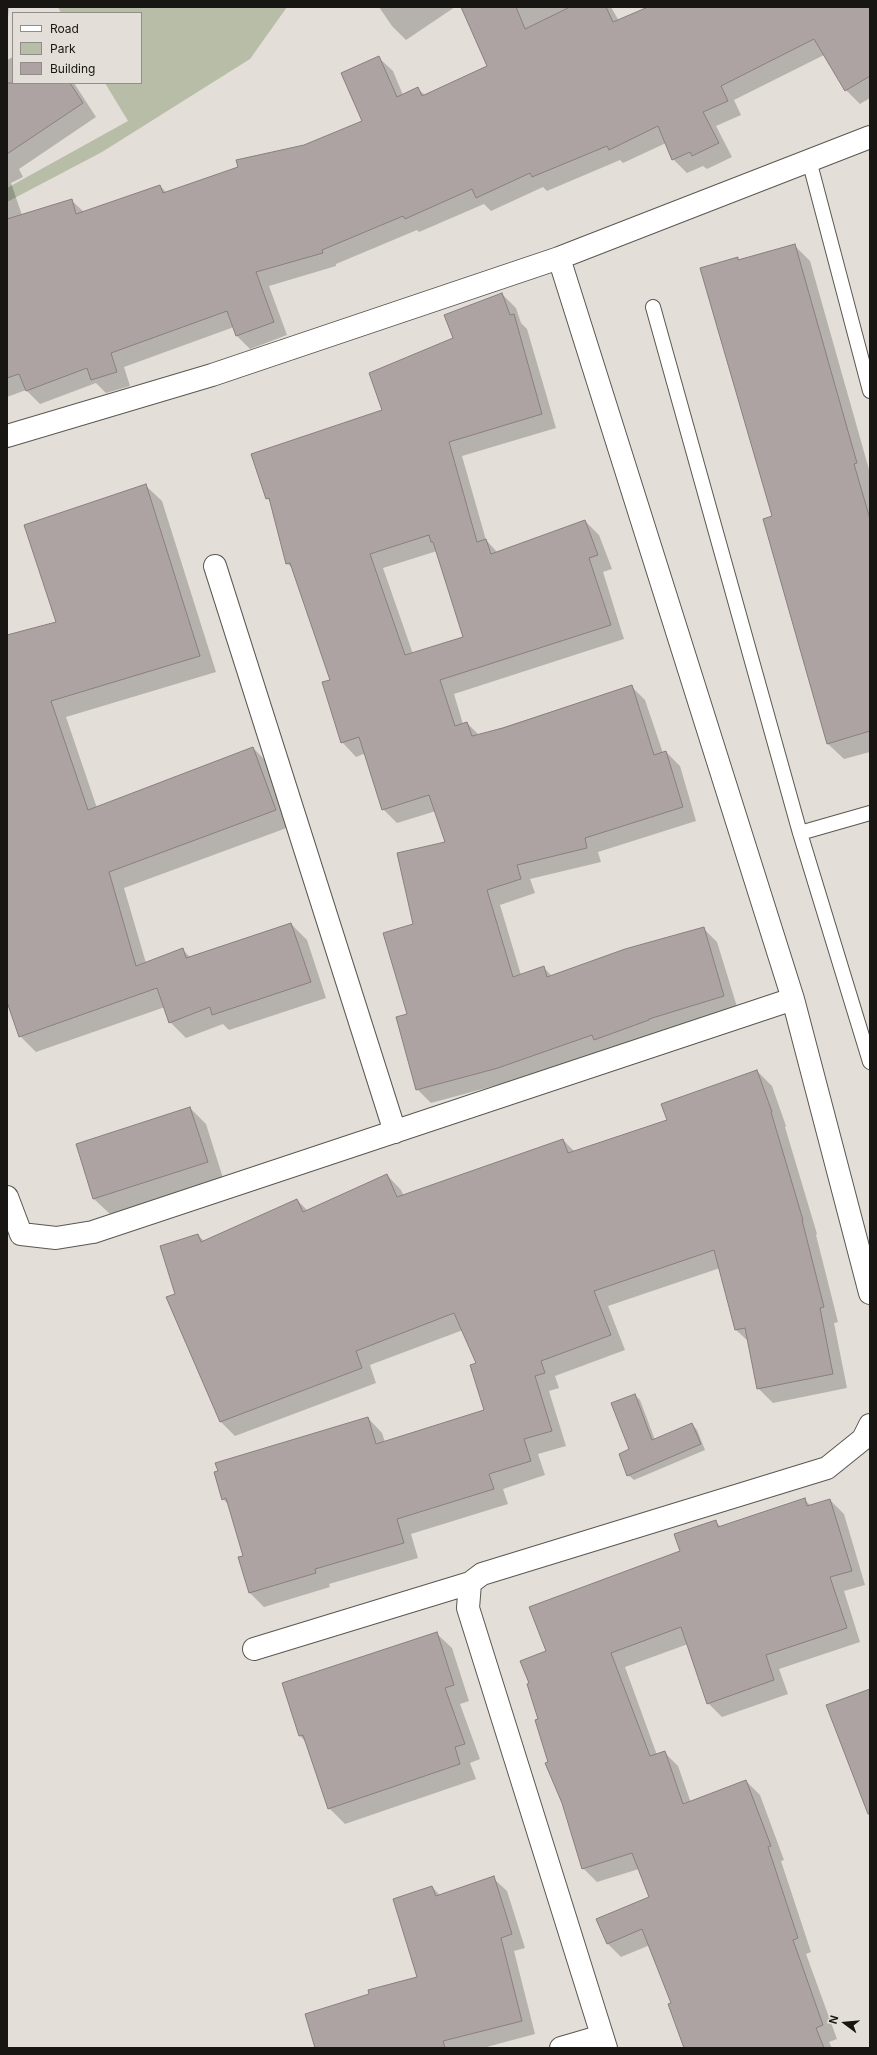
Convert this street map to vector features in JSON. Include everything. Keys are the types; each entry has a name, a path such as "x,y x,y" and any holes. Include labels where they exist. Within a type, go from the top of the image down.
{"street":[{"path":"7,436 212,375 560,258 870,137"},
{"path":"560,258 793,999 870,1293"},
{"path":"215,566 395,1132"},
{"path":"7,1197 21,1234 56,1238 93,1232 793,999"},
{"path":"254,1649 470,1583 482,1574 827,1468 863,1439 870,1425"},
{"path":"470,1583 468,1608 604,2042 561,2048"}],"lane":[{"path":"809,160 870,391"},
{"path":"654,307 800,833 870,1062"},
{"path":"800,833 870,813"}],"green space":[{"path":"58,7 287,7 250,59 102,152 7,202 7,188 128,121 106,84 142,84 142,12 60,12"}],"building":[{"path":"461,7 516,7 525,29 570,7 606,7 613,22 648,7 870,7 870,76 845,91 814,39 721,86 728,101 703,112 719,143 692,156 690,152 672,160 658,126 609,150 607,146 532,177 530,173 476,198 472,189 405,219 403,216 322,250 323,253 256,272 274,322 236,336 227,311 111,353 117,372 91,380 87,368 26,391 19,374 7,378 7,219 72,199 76,214 160,185 163,193 238,167 236,160 304,145 362,121 341,73 379,56 397,97 418,87 422,96 487,66"},
{"path":"7,83 71,84 83,103 7,154"},
{"path":"795,244 857,463 854,464 870,519 870,731 827,744 763,519 772,516 700,268 738,257 738,260"},
{"path":"502,293 510,315 514,314 542,414 449,442 477,542 486,539 491,554 585,520 598,555 589,558 611,625 440,680 455,726 467,722 472,736 503,728 632,685 654,755 666,751 683,807 585,838 587,848 517,865 521,879 487,890 513,977 544,966 547,977 625,949 704,927 724,996 649,1019 594,1040 592,1035 498,1068 416,1090 396,1017 407,1014 383,933 413,924 397,853 445,842 429,795 382,810 359,737 341,743 322,682 330,680 290,563 286,564 269,498 266,499 251,454 382,410 369,373 453,338 444,315","holes":["429,535 431,542 433,542 463,637 405,655 370,554"]},
{"path":"146,484 200,656 51,701 88,810 253,747 276,810 109,872 136,966 183,948 186,958 291,923 311,982 212,1015 210,1007 169,1023 157,988 19,1037 7,1002 7,635 56,622 24,525"},
{"path":"757,1070 772,1112 803,1220 824,1307 820,1308 833,1374 757,1389 745,1328 735,1330 714,1250 594,1291 611,1335 541,1361 545,1373 535,1376 552,1431 524,1439 531,1461 489,1474 494,1489 397,1519 404,1543 315,1569 316,1573 249,1593 238,1557 243,1556 226,1498 222,1500 214,1472 218,1471 215,1463 368,1417 376,1444 484,1410 470,1365 476,1363 454,1313 356,1351 362,1368 220,1422 166,1297 175,1294 160,1246 198,1234 201,1242 297,1199 303,1212 387,1174 397,1197 563,1139 568,1153 667,1120 661,1104"},
{"path":"190,1107 208,1162 93,1199 76,1144"},
{"path":"635,1394 652,1440 692,1423 701,1444 627,1476 619,1454 629,1449 611,1403"},
{"path":"805,1498 807,1506 830,1499 852,1571 830,1577 847,1628 766,1655 774,1680 707,1704 681,1627 611,1653 650,1756 665,1751 683,1804 746,1780 771,1846 768,1847 798,1938 793,1940 823,2025 816,2028 824,2048 684,2048 668,2004 671,2003 642,1929 607,1944 596,1919 649,1897 632,1853 582,1869 562,1803 545,1763 548,1762 535,1720 538,1719 527,1684 529,1683 520,1661 546,1651 529,1607 680,1551 674,1534 716,1520 718,1527"},
{"path":"437,1632 454,1685 445,1688 465,1744 455,1747 460,1764 328,1809 303,1735 299,1736 282,1683"},
{"path":"870,1689 870,1814 868,1814 826,1705"},
{"path":"494,1876 512,1934 501,1938 522,2021 443,2041 445,2048 315,2048 305,2014 369,1994 368,1990 417,1977 393,1899 432,1886 436,1896"}]}
